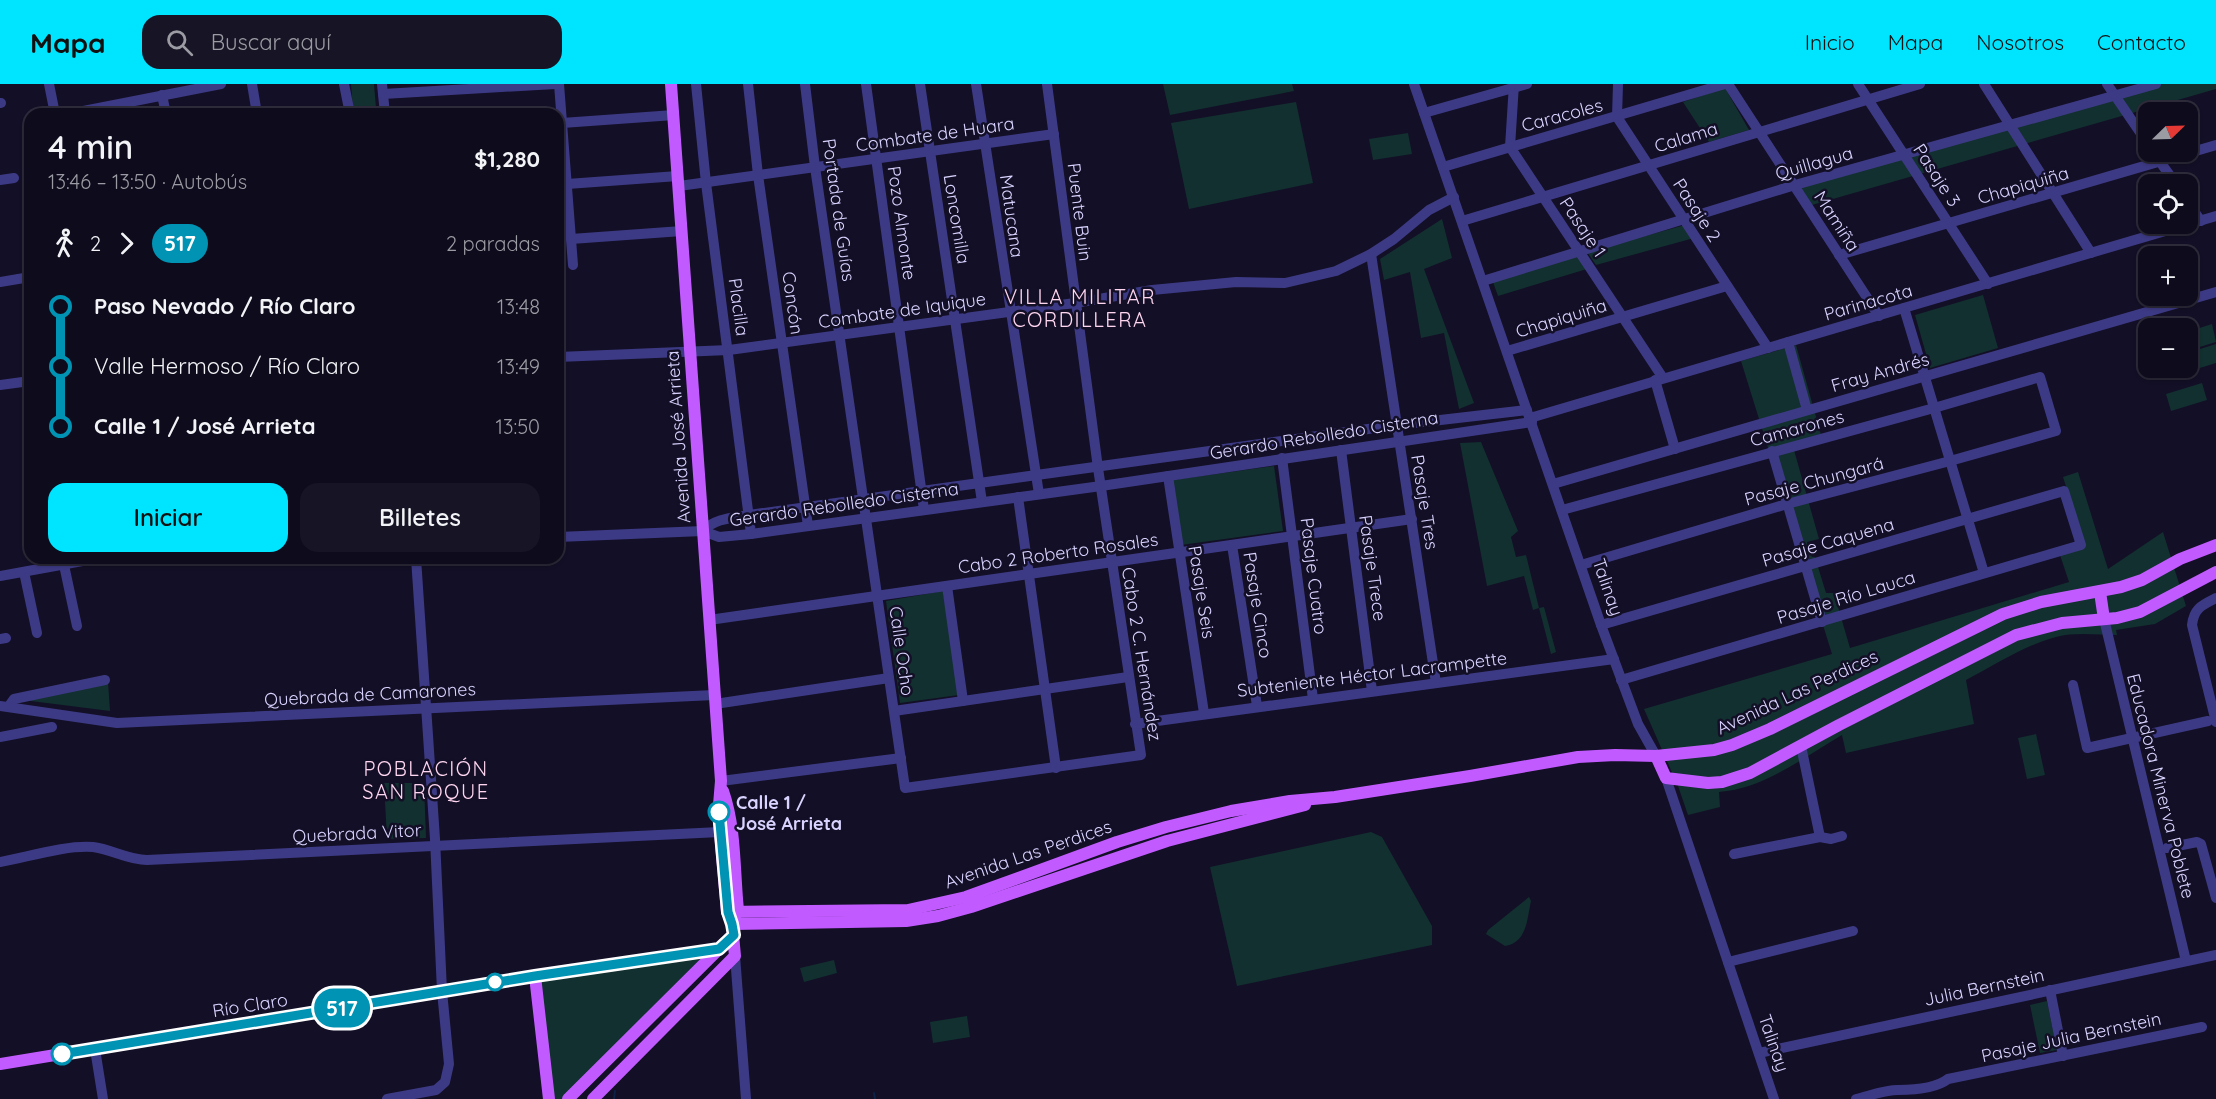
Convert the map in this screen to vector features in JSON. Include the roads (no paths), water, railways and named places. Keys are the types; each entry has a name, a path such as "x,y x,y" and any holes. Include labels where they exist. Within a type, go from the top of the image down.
{"main road":[{"name":"Avenida José Arrieta","path":"671,84 714,699 721,784 728,814 735,956"},
{"name":"Avenida Las Perdices","path":"733,911 878,912 927,907 966,897 1117,842 1191,820 1261,805 1470,776 1578,757 1615,754 1656,756 1714,750 1770,729 2003,614 2041,602 2100,592 2142,580 2180,559 2216,545"},
{"path":"1666,778 1708,783 1732,779 1763,767 1839,725 2016,635 2062,623 2128,616 2151,608 2201,578 2216,572"},
{"path":"2100,592 2104,620"},
{"name":"Talinay","path":"1656,756 1666,778"},
{"name":"Avenida José Arrieta","path":"721,784 720,832 733,911"},
{"name":"Avenida Las Perdices","path":"733,929 906,921 938,916 1176,838 1335,796"},
{"path":"568,1099 719,949 733,929"},
{"name":"Río Claro","path":"0,1064 535,976 719,949"},
{"path":"593,1099 735,956"},
{"path":"535,976 549,1099"}],"street":[{"path":"49,84 54,108"},
{"path":"98,108 221,84"},
{"path":"252,84 256,108"},
{"path":"344,84 349,108"},
{"path":"385,108 383,89 555,84"},
{"path":"559,84 561,108"},
{"name":"Placilla","path":"696,84 706,183 751,534"},
{"name":"Concón","path":"748,84 758,175 808,526"},
{"name":"Portada de Guías","path":"805,84 865,518"},
{"name":"Pozo Almonte","path":"866,84 924,510"},
{"name":"Loncomilla","path":"920,84 982,502"},
{"name":"Matucana","path":"976,84 1039,494"},
{"name":"Puente Buin","path":"1047,84 1101,486"},
{"name":"Talinay","path":"1414,84 1601,625 1638,723 1656,756"},
{"path":"1424,113 1527,84"},
{"path":"1617,117 1618,84"},
{"name":"Caracoles","path":"1443,167 1726,84"},
{"name":"Mamiña","path":"1726,84 1795,185 1879,316"},
{"name":"Pasaje 3","path":"1858,84 1988,284"},
{"name":"Calama","path":"1462,221 1920,84"},
{"path":"1984,84 2091,253"},
{"path":"2108,84 2138,129"},
{"name":"Quillagua","path":"1483,281 1795,185 2156,84"},
{"path":"1510,147 1514,86"},
{"path":"162,95 165,108"},
{"path":"564,123 674,115"},
{"name":"Pasaje 2","path":"1617,117 1768,348"},
{"name":"Combate de Huara","path":"567,184 678,181 706,183 1053,134"},
{"name":"Chapiquiña","path":"2198,148 2216,145"},
{"name":"Pasaje 1","path":"1510,147 1623,317 1659,379 1675,449"},
{"name":"Chapiquiña","path":"1839,255 2054,194 2141,162"},
{"path":"564,177 567,184 573,265"},
{"path":"0,180 14,178"},
{"name":"Combate de Iquique","path":"564,357 729,350 1205,283 1265,281 1285,284 1336,271 1371,254 1394,239 1429,210 1454,197"},
{"name":"Parinacota","path":"1530,417 2216,216"},
{"path":"571,239 682,231"},
{"name":"Pasaje Tres","path":"1371,254 1436,683"},
{"path":"0,282 24,278"},
{"name":"Chapiquiña","path":"1507,351 1727,286"},
{"name":"Fray Andrés","path":"1553,484 2216,292"},
{"path":"1904,308 1984,573"},
{"path":"1788,342 1807,410"},
{"name":"Camarones","path":"1562,510 2040,377 2056,430"},
{"path":"0,385 24,382"},
{"name":"Gerardo Rebolledo Cisterna","path":"1530,417 1399,441 1101,486 751,534 718,537 703,531 717,521 749,515 1036,477 1397,425 1530,417"},
{"name":"Pasaje Chungará","path":"1581,565 1788,504 2056,430"},
{"name":"Pasaje Trece","path":"1341,450 1372,691"},
{"path":"1772,452 1822,622"},
{"name":"Pasaje Cuatro","path":"1282,458 1313,699"},
{"name":"Pasaje Seis","path":"1168,476 1204,713"},
{"name":"Cabo 2 C. Hernández","path":"1056,768 1141,755 1101,486"},
{"name":"Pasaje Caquena","path":"1601,625 2064,491 2081,545"},
{"path":"1018,497 1056,768"},
{"name":"Calle Ocho","path":"865,518 905,788 1056,768"},
{"name":"Cabo 2 Roberto Rosales","path":"709,620 1412,519"},
{"path":"564,537 703,531"},
{"name":"Pasaje Cinco","path":"1233,545 1257,706"},
{"name":"Pasaje Río Lauca","path":"1622,680 2081,545"},
{"path":"0,576 64,564 77,626"},
{"path":"387,1099 436,1090 445,1082 449,1064 442,991 427,708 416,564"},
{"path":"24,572 37,633"},
{"path":"947,586 963,701"},
{"path":"2073,685 2087,748 2213,718 2192,625 2196,610 2200,605 2216,598"},
{"name":"Educadora Minerva Poblete","path":"2104,620 2186,961"},
{"name":"Subteniente Héctor Lacrampette","path":"1135,724 1614,659"},
{"path":"894,711 1128,677"},
{"name":"Quebrada de Camarones","path":"4,706 117,723 427,708 714,699 889,678"},
{"name":"Quebrada de Camarones","path":"4,706 14,699 105,680"},
{"path":"30,710 33,731"},
{"path":"0,737 52,728"},
{"path":"1801,746 1821,837"},
{"path":"721,784 901,758"},
{"name":"Talinay","path":"1666,778 1774,1099"},
{"name":"Quebrada Vitor","path":"0,862 83,847 97,848 130,858 147,860 720,832"},
{"path":"1734,854 1821,837 1831,839 1842,836"},
{"path":"2167,848 2198,842 2201,844 2216,898"},
{"path":"1728,962 1853,931"},
{"name":"Julia Bernstein","path":"1759,1053 2216,955"},
{"name":"Avenida José Arrieta","path":"735,956 746,1099"},
{"path":"2050,990 2063,1056"},
{"name":"Pasaje Julia Bernstein","path":"1856,1099 1898,1090 1919,1089 1940,1084 1948,1079 2202,1027"},
{"path":"95,1049 102,1099"}],"waterway":[{"path":"614,1099 615,1091"},
{"path":"874,1093 875,1099"}],"place":[{"name":"Calle 1 / José Arrieta","path":"719,812"}],"district":[{"name":"VILLA MILITAR CORDILLERA","path":"1080,308"},
{"name":"POBLACIÓN SAN ROQUE","path":"426,780"}]}
